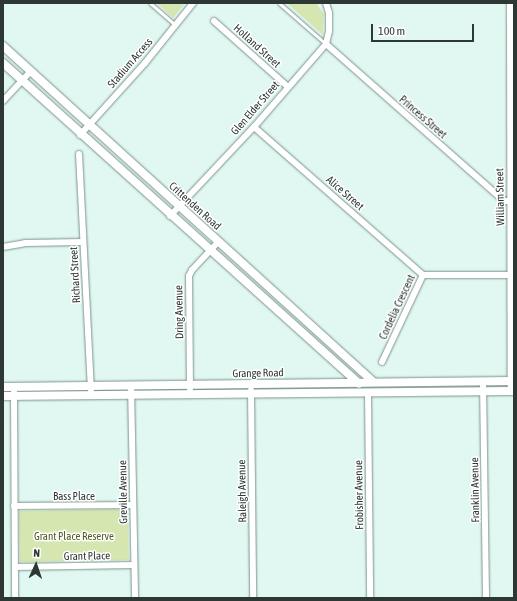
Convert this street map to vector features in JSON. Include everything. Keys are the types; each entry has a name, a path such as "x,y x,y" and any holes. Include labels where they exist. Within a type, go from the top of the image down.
{"main road":[{"name":"Crittenden Road","path":"3,46 372,382"},
{"path":"3,63 80,135 358,382 368,393 372,382"},
{"path":"332,382 341,376 341,367"},
{"name":"Grange Road","path":"3,387 512,381"},
{"name":"Grange Road","path":"3,396 513,391"}],"street":[{"name":"Stadium Access","path":"80,135 193,3"},
{"path":"326,3 329,13 329,31 326,44"},
{"name":"William Street","path":"510,3 510,201 513,391"},
{"name":"Holland Street","path":"214,21 287,86"},
{"name":"Glen Elder Street","path":"170,216 254,127 287,86 326,44"},
{"name":"Princess Street","path":"326,44 504,201 510,201"},
{"path":"3,101 31,71"},
{"name":"Alice Street","path":"254,127 423,275"},
{"name":"Richard Street","path":"79,154 91,395"},
{"path":"3,247 25,242 84,242"},
{"name":"Dring Avenue","path":"190,394 189,276 218,242"},
{"name":"Cordelia Crescent","path":"382,362 423,275 511,275"},
{"name":"Franklin Avenue","path":"483,382 486,598"},
{"name":"Raleigh Avenue","path":"251,384 253,598"},
{"name":"Greville Avenue","path":"131,385 135,598"},
{"path":"14,386 15,598"},
{"name":"Frobisher Avenue","path":"368,393 370,598"},
{"name":"Bass Place","path":"14,506 133,505"},
{"name":"Grant Place","path":"15,567 134,565"}],"lane":[{"path":"150,3 175,25"},
{"path":"279,3 326,44"}],"green space":[{"path":"157,3 185,3 173,18"},
{"path":"287,3 316,3 324,14 323,35"},
{"name":"Grant Place Reserve","path":"128,509 129,560 20,562 19,511"}]}
